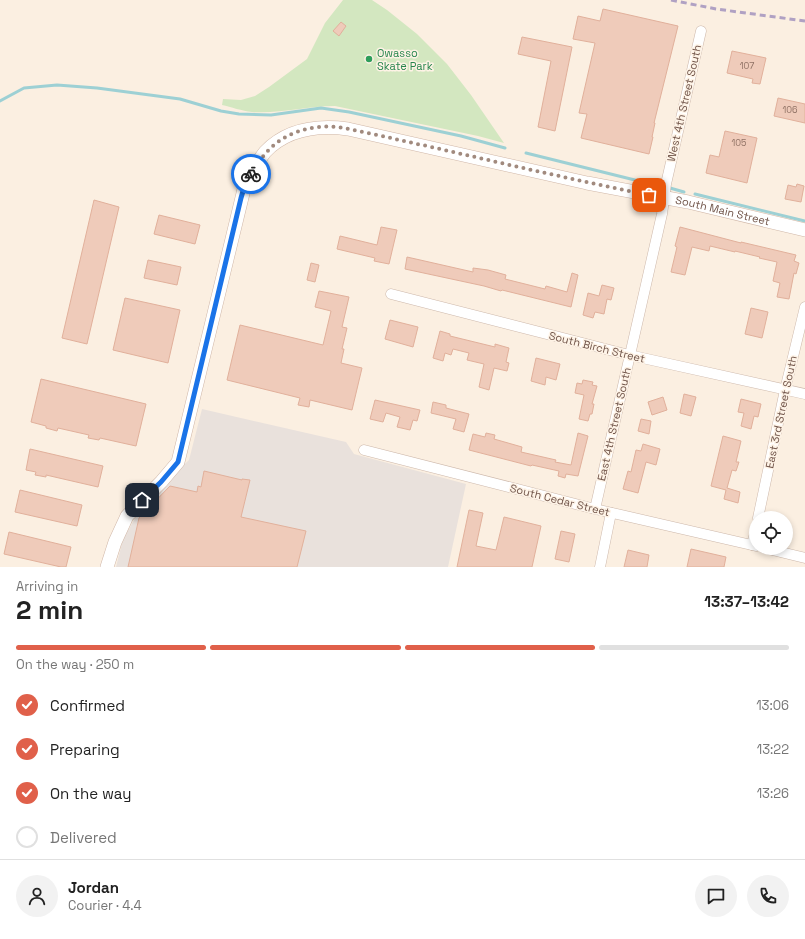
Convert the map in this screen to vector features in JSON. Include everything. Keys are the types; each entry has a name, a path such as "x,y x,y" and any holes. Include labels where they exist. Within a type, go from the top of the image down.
{"street":[{"name":"West 4th Street South","path":"664,198 667,176 701,31"},
{"name":"South Main Street","path":"107,567 115,542 128,516 178,462 246,181 265,152 288,135 310,128 321,127 348,129 805,230"},
{"name":"East 4th Street South","path":"595,509 662,214 664,198"},
{"name":"South Birch Street","path":"391,294 630,355 805,394"},
{"name":"East 3rd Street South","path":"759,511 785,390 805,307"},
{"name":"South Cedar Street","path":"364,450 611,513 749,545"},
{"path":"600,567 611,513"},
{"path":"793,555 805,558"}],"shaded area":[{"path":"202,409 346,442 354,454 466,484 448,567 116,567 123,539 137,515 173,475 189,460"}],"green space":[{"name":"Owasso Skate Park","path":"343,0 372,0 417,34 447,64 471,95 504,143 478,136 335,106 262,112 248,111 222,105 223,99 241,100 255,96 307,59 325,23"}],"building":[{"path":"603,9 678,26 654,123 653,137 649,154 581,138 587,114 579,113 595,43 573,39 578,16 600,21"},
{"path":"341,22 346,26 339,36 333,31"},
{"path":"522,37 572,47 555,131 538,127 551,61 518,54"},
{"path":"732,51 766,58 760,84 752,83 753,79 727,73"},
{"path":"778,98 805,104 805,123 774,116"},
{"path":"725,131 757,138 747,183 706,173 710,155 719,157"},
{"path":"797,184 804,186 801,202 785,199 788,185 796,187"},
{"path":"94,200 119,207 87,344 62,338"},
{"path":"159,215 200,225 195,244 154,234"},
{"path":"381,227 397,230 389,264 374,261 375,258 337,249 340,236 377,245"},
{"path":"680,227 741,243 796,255 794,261 799,263 796,274 794,273 789,299 777,297 780,283 773,281 777,262 735,251 710,246 709,251 692,247 685,275 671,272"},
{"path":"407,257 473,272 473,268 488,270 506,275 505,279 545,289 546,286 567,292 572,273 578,275 571,307 405,269"},
{"path":"148,260 181,267 177,285 144,278"},
{"path":"311,263 319,265 315,282 307,280"},
{"path":"602,285 614,288 611,300 607,299 604,314 595,312 593,318 583,315 588,293 599,296"},
{"path":"319,291 349,297 342,327 347,328 342,349 344,349 341,363 362,368 352,410 310,400 309,407 298,405 300,398 227,380 240,325 323,345 331,311 315,307"},
{"path":"125,298 180,310 168,363 113,350"},
{"path":"751,308 768,312 762,338 745,334"},
{"path":"390,320 418,327 413,347 385,339"},
{"path":"440,331 450,334 450,336 495,347 495,344 509,348 506,362 509,363 507,371 494,368 489,390 479,387 484,364 467,360 469,353 453,349 451,355 445,353 443,361 433,358"},
{"path":"536,358 560,364 556,380 546,377 545,385 531,381"},
{"path":"41,379 146,404 136,446 100,438 99,440 88,438 89,435 58,428 57,431 31,422"},
{"path":"583,380 593,382 592,385 597,386 592,404 594,404 592,414 590,414 588,421 579,419 584,395 575,393 577,383 582,384"},
{"path":"684,394 696,397 691,416 680,413"},
{"path":"663,397 667,410 652,415 648,402"},
{"path":"741,399 761,404 758,417 754,416 751,429 741,426 744,413 738,412"},
{"path":"375,400 420,410 417,421 413,420 410,430 397,427 400,417 386,413 383,422 370,419"},
{"path":"433,402 446,405 446,408 469,414 464,432 453,429 456,419 431,413"},
{"path":"641,419 651,421 649,434 638,431"},
{"path":"486,433 495,435 494,439 522,447 521,452 571,465 578,433 588,436 578,476 566,474 565,478 558,476 559,471 531,466 469,450 473,434 485,437"},
{"path":"723,436 741,441 736,462 739,462 736,471 732,470 727,488 740,492 738,503 724,499 726,490 711,486"},
{"path":"643,444 660,449 656,465 646,462 638,493 623,489 628,471 631,472 636,450 641,451"},
{"path":"30,449 103,466 98,487 46,475 46,477 35,475 36,472 26,470"},
{"path":"204,471 242,480 250,480 241,517 306,531 297,567 128,567 139,518 170,486 197,492 198,486 201,487"},
{"path":"20,490 82,505 77,526 15,512"},
{"path":"469,510 483,513 476,546 496,550 504,517 541,526 532,567 457,567"},
{"path":"561,531 575,534 569,562 555,559"},
{"path":"9,532 71,547 66,567 4,554"},
{"path":"691,549 726,557 724,567 687,567"},
{"path":"628,550 649,555 647,567 624,567"}],"waterway":[{"path":"0,101 24,88 57,85 97,88 180,99 221,111 239,114 271,115 321,108 349,112 461,136 505,148"},
{"path":"526,153 659,186"},
{"path":"670,188 684,192"},
{"path":"695,194 805,221"}],"railway":[{"path":"671,0 716,9 805,21"}],"way so far":[{"path":"251,174 265,152 288,135 310,128 336,127 405,141 587,183 649,195"}],"place":[{"name":"Owasso Skate Park","path":"369,59"}],"route":[{"path":"142,500 161,482 178,462 241,198 246,181 251,174"}]}
